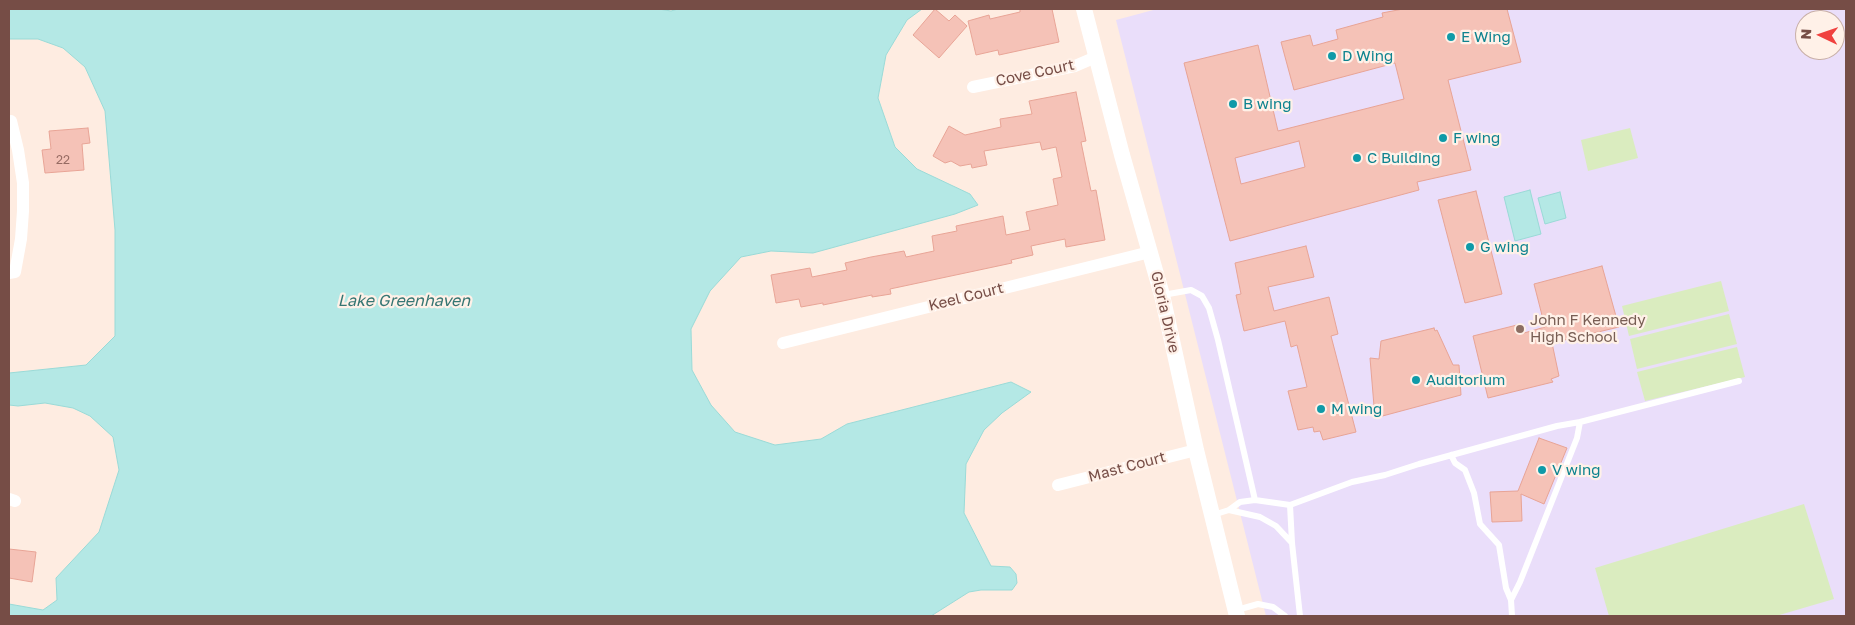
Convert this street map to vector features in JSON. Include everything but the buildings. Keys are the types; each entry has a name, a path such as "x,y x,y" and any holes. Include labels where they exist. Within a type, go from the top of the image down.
{"street":[{"name":"Gloria Drive","path":"1084,9 1122,155 1162,295 1196,450 1236,613"},
{"name":"Cove Court","path":"973,87 1075,66 1096,57"},
{"path":"9,273 14,272 21,239 23,211 18,150 11,121"},
{"name":"Keel Court","path":"783,343 1150,252"},
{"name":"Mast Court","path":"1058,484 1196,450"}],"lane":[{"path":"1162,295 1191,290 1202,296 1208,308 1218,340 1255,500"},
{"path":"1213,515 1230,510 1240,502 1255,500 1290,504 1352,482 1385,476 1451,455 1557,426 1580,422 1739,381"},
{"path":"1511,600 1520,582 1573,447 1580,422"},
{"path":"1451,455 1455,464 1465,470 1474,493 1480,524 1499,545 1506,588 1511,600 1512,616"},
{"path":"1290,504 1300,616"},
{"path":"1230,510 1260,517 1276,526 1292,543"},
{"path":"1236,613 1258,604 1274,607 1285,616"}],"shaded area":[{"name":"John F Kennedy High School","path":"1157,9 1846,9 1846,616 1266,616 1116,20"}],"green space":[{"path":"1630,128 1638,158 1588,171 1581,140"},
{"path":"1721,281 1729,311 1629,336 1622,306"},
{"path":"1729,314 1737,344 1637,369 1630,339"},
{"path":"1737,347 1745,377 1645,401 1637,372"},
{"path":"1804,504 1834,599 1776,616 1609,616 1595,568"}],"water":[{"name":"Lake Greenhaven","path":"9,9 659,9 671,11 678,9 922,9 907,20 886,55 878,98 895,147 917,169 970,194 978,205 955,214 813,253 771,251 741,257 710,291 691,329 692,370 711,405 735,432 775,445 821,439 847,424 1011,382 1031,392 1002,413 984,430 966,464 964,513 991,566 1010,567 1016,574 1017,583 1012,590 969,592 931,616 9,616 9,604 43,610 57,600 56,578 99,532 119,470 113,437 90,416 73,408 45,403 9,405 9,373 86,365 115,336 115,230 105,111 85,67 63,48 38,39 9,39"},
{"path":"1530,190 1541,234 1515,241 1504,197"},
{"path":"1560,192 1566,218 1545,224 1538,198"}],"place":[{"name":"E Wing","path":"1451,37"},
{"name":"D Wing","path":"1332,56"},
{"name":"B wing","path":"1233,104"},
{"name":"F wing","path":"1443,138"},
{"name":"C Building","path":"1357,158"},
{"name":"G wing","path":"1470,247"},
{"name":"John F Kennedy High School","path":"1520,329"},
{"name":"Auditorium","path":"1416,380"},
{"name":"M wing","path":"1321,409"},
{"name":"V wing","path":"1542,470"}]}
